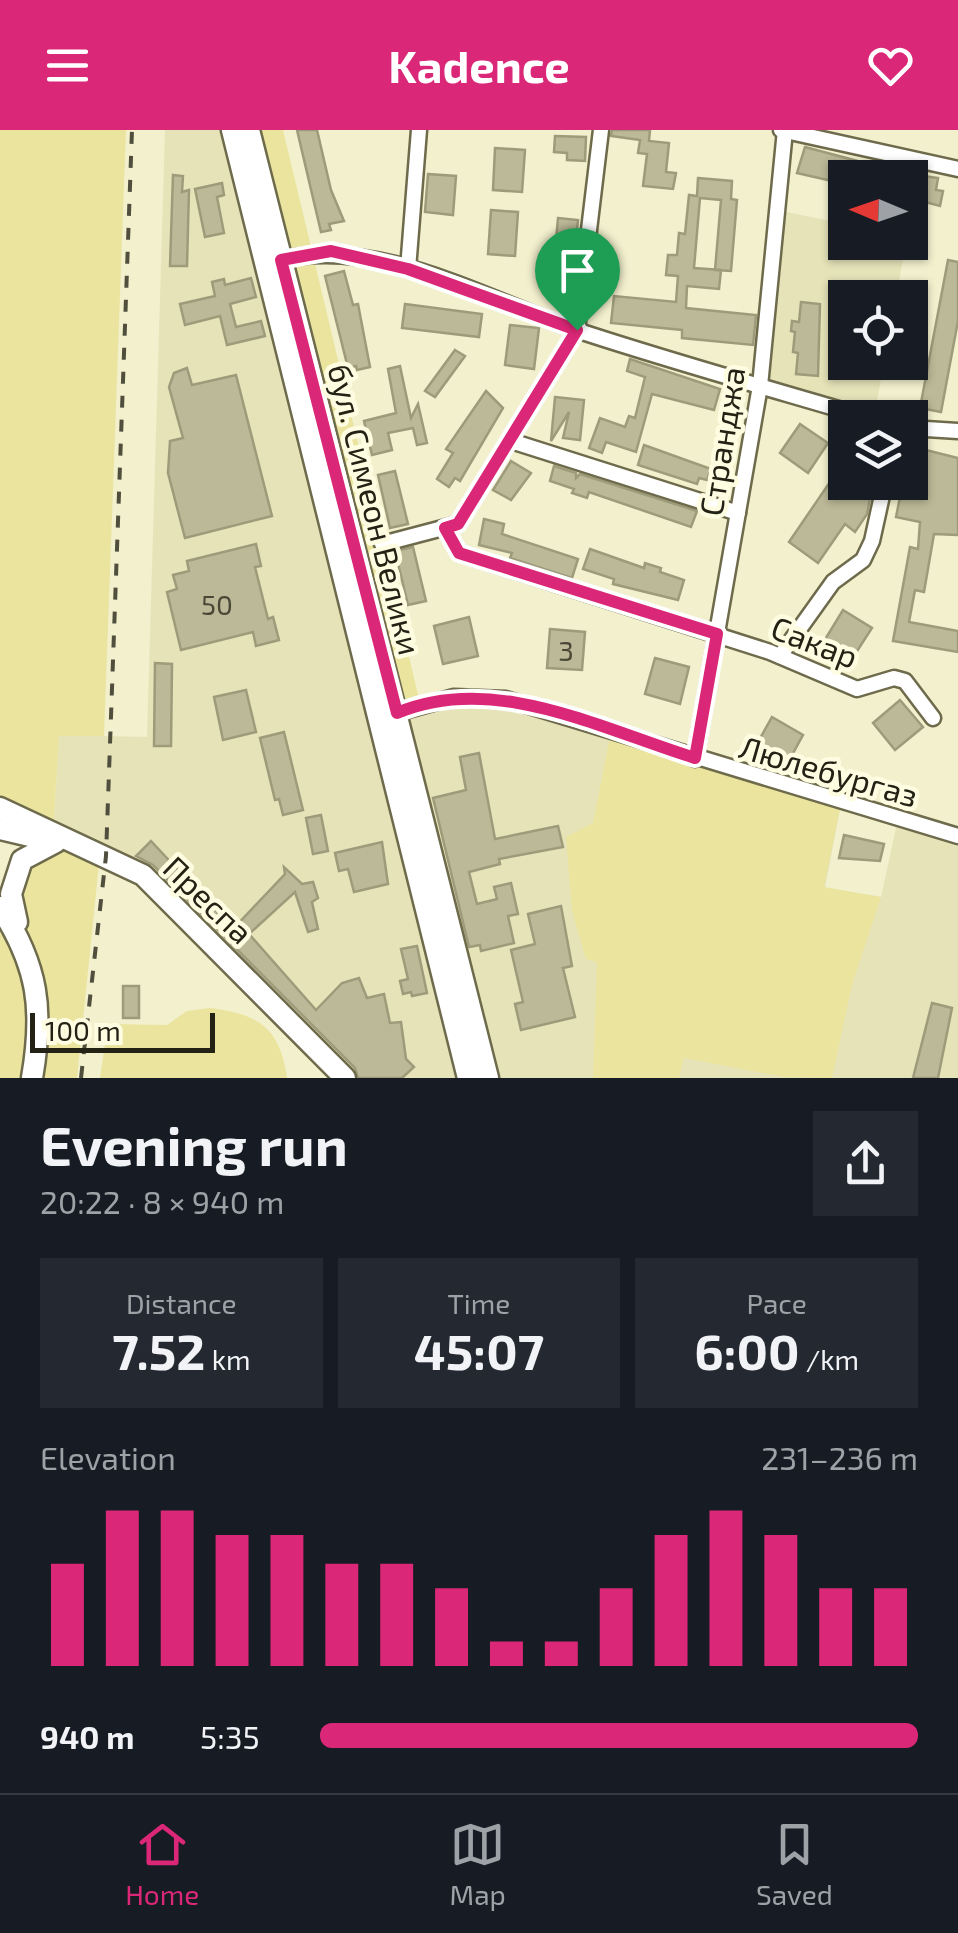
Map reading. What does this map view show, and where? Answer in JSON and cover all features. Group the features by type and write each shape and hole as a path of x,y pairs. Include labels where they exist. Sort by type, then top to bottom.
{"main road":[{"name":"бул. Симеон Велики","path":"232,130 273,262 397,713 488,1078"},
{"name":"бул. Симеон Велики","path":"249,130 273,262 468,1078"},
{"name":"Преспа","path":"7,813 54,838 143,875 345,1078"},
{"path":"0,828 54,838"},
{"path":"32,1078 38,1002 11,894 22,860 54,838"},
{"path":"0,907 23,943"}],"street":[{"path":"408,269 419,130"},
{"path":"382,544 458,524 577,330 601,130"},
{"path":"784,130 958,168"},
{"name":"Странджа","path":"695,758 760,386 784,130"},
{"path":"273,262 331,251 408,269 577,330 828,406"},
{"path":"928,430 958,432"},
{"path":"511,441 738,513"},
{"path":"780,656 833,582 863,560 872,542 881,500"},
{"name":"Сакар","path":"445,528 459,553 717,634 857,689 894,678 905,680 932,718"},
{"name":"Люлебургаз","path":"397,713 454,697 506,699 958,836"}],"shaded area":[{"path":"0,130 126,130 104,736 59,736 53,833 100,854 77,1078 0,1078 0,907 13,911 37,849 0,808"},
{"path":"165,130 232,130 397,713 479,696 841,804 825,888 881,897 898,819 958,836 958,1078 345,1078 143,875 53,833 59,735 147,737"},
{"path":"249,130 283,130 420,703 397,713"},
{"path":"777,210 828,220 828,260 903,260 899,280 828,280 828,380 881,380 877,400 828,400 828,404 760,386"},
{"path":"611,732 841,804 824,887 881,897 852,985 832,1078 784,1077 684,1058 679,1078 593,1078 597,962 586,959 572,911 566,837 593,823"},
{"path":"210,1008 242,1014 264,1026 279,1047 287,1078 100,1078 108,1024 167,1025 187,1011"}],"building":[{"path":"297,130 317,130 331,190 344,221 329,224 331,230 321,232"},
{"path":"612,130 650,130 649,141 669,143 666,172 676,173 673,189 643,186 647,154 638,153 640,140 611,136"},
{"path":"555,136 586,137 585,161 567,160 567,153 554,152"},
{"path":"805,147 854,160 828,160 828,180 797,173"},
{"path":"495,148 525,150 522,192 493,190"},
{"path":"428,174 456,176 453,215 425,212"},
{"path":"173,175 183,176 182,192 189,190 187,266 170,266"},
{"path":"928,177 938,178 936,190 943,191 940,206 928,203"},
{"path":"698,178 732,181 731,199 737,200 731,271 721,270 719,289 687,286 686,308 756,315 753,345 682,338 682,330 611,323 614,296 676,302 678,276 666,275 668,255 677,255 679,233 685,234 689,195 697,196","holes":["700,198 721,200 715,270 694,268"]},
{"path":"222,183 224,195 217,197 224,233 205,237 195,189"},
{"path":"491,210 518,212 515,256 488,254"},
{"path":"558,218 578,220 570,298 551,296"},
{"path":"948,260 958,262 958,321 941,412 928,410 928,400 922,400"},
{"path":"344,271 353,305 358,304 370,367 357,370 356,366 348,368 325,276"},
{"path":"251,278 256,297 230,304 236,327 261,321 265,336 227,345 220,316 185,325 180,304 215,296 212,282 224,279 225,285"},
{"path":"801,302 820,304 818,376 796,374 798,353 793,352 795,332 791,331 792,321 799,322"},
{"path":"405,304 482,314 479,337 402,328"},
{"path":"510,325 539,328 534,369 505,365"},
{"path":"455,350 465,356 435,397 425,391"},
{"path":"630,359 720,389 714,410 652,394 636,452 606,442 602,453 589,448 600,418 625,427 629,416 635,418 645,377 627,371"},
{"path":"400,366 411,418 418,404 427,443 417,445 413,428 388,433 392,450 372,455 364,421 396,413 388,369"},
{"path":"187,368 192,385 236,375 272,516 185,538 168,473 170,441 183,438 169,387 174,373"},
{"path":"486,391 503,408 460,481 455,478 449,487 437,479 453,453 446,449"},
{"path":"555,397 584,400 580,440 563,438 569,412 551,441"},
{"path":"800,424 828,443 808,473 780,453"},
{"path":"644,445 711,469 707,480 699,478 697,484 638,465"},
{"path":"928,450 958,458 958,535 934,534 924,592 915,590 909,622 958,631 958,652 893,641 910,547 918,549 920,522 896,517 899,500 928,500"},
{"path":"511,461 531,473 511,500 493,490"},
{"path":"554,466 576,473 576,478 580,474 697,511 691,527 589,492 587,498 572,493 574,489 550,481"},
{"path":"395,471 408,524 390,528 378,475"},
{"path":"828,485 828,500 870,500 867,514 855,532 845,524 818,563 789,542"},
{"path":"484,519 504,524 502,534 578,559 572,578 510,558 512,553 479,545"},
{"path":"256,544 261,566 255,567 268,619 273,617 279,640 256,646 253,632 181,650 167,592 177,589 173,575 189,571 187,561"},
{"path":"413,547 426,601 408,605 395,551"},
{"path":"590,549 644,568 645,563 661,568 660,572 684,580 678,600 613,584 614,579 583,569"},
{"path":"843,610 872,628 852,659 824,641"},
{"path":"469,617 478,656 443,664 434,626"},
{"path":"550,629 585,632 582,670 547,668"},
{"path":"655,658 689,667 680,704 645,694"},
{"path":"155,663 172,664 171,746 154,746"},
{"path":"246,690 256,732 223,740 214,697"},
{"path":"900,700 923,727 895,750 873,723"},
{"path":"772,717 803,735 786,766 754,749"},
{"path":"284,732 303,810 283,815 279,799 275,800 260,738"},
{"path":"479,753 495,839 558,826 563,847 499,859 500,864 469,872 477,904 497,899 494,887 511,883 518,914 508,916 514,943 481,951 480,945 469,947 433,798 466,790 460,757"},
{"path":"321,815 328,851 313,854 306,818"},
{"path":"844,835 884,844 880,861 839,858"},
{"path":"151,841 233,929 285,874 284,867 302,884 313,882 318,898 312,902 318,929 308,932 295,892 249,934 316,1010 342,983 359,978 367,998 384,994 390,1023 401,1022 406,1059 414,1067 402,1078 358,1078 355,1068 153,865 136,856"},
{"path":"382,842 388,884 354,892 348,869 339,871 335,853"},
{"path":"561,906 572,966 563,968 575,1017 521,1030 515,1004 523,1002 511,950 535,944 528,914"},
{"path":"417,946 427,993 412,996 411,992 403,994 400,981 408,979 401,949"},
{"path":"123,986 139,986 139,1018 123,1018"},
{"path":"932,1003 952,1008 938,1078 913,1078"}],"railway":[{"path":"81,1078 106,856 132,130"}],"route":[{"path":"331,251 408,269 577,330 458,524 445,528 459,553 717,634 695,758 506,699 454,697 420,703 397,713 281,260 331,251"}]}
